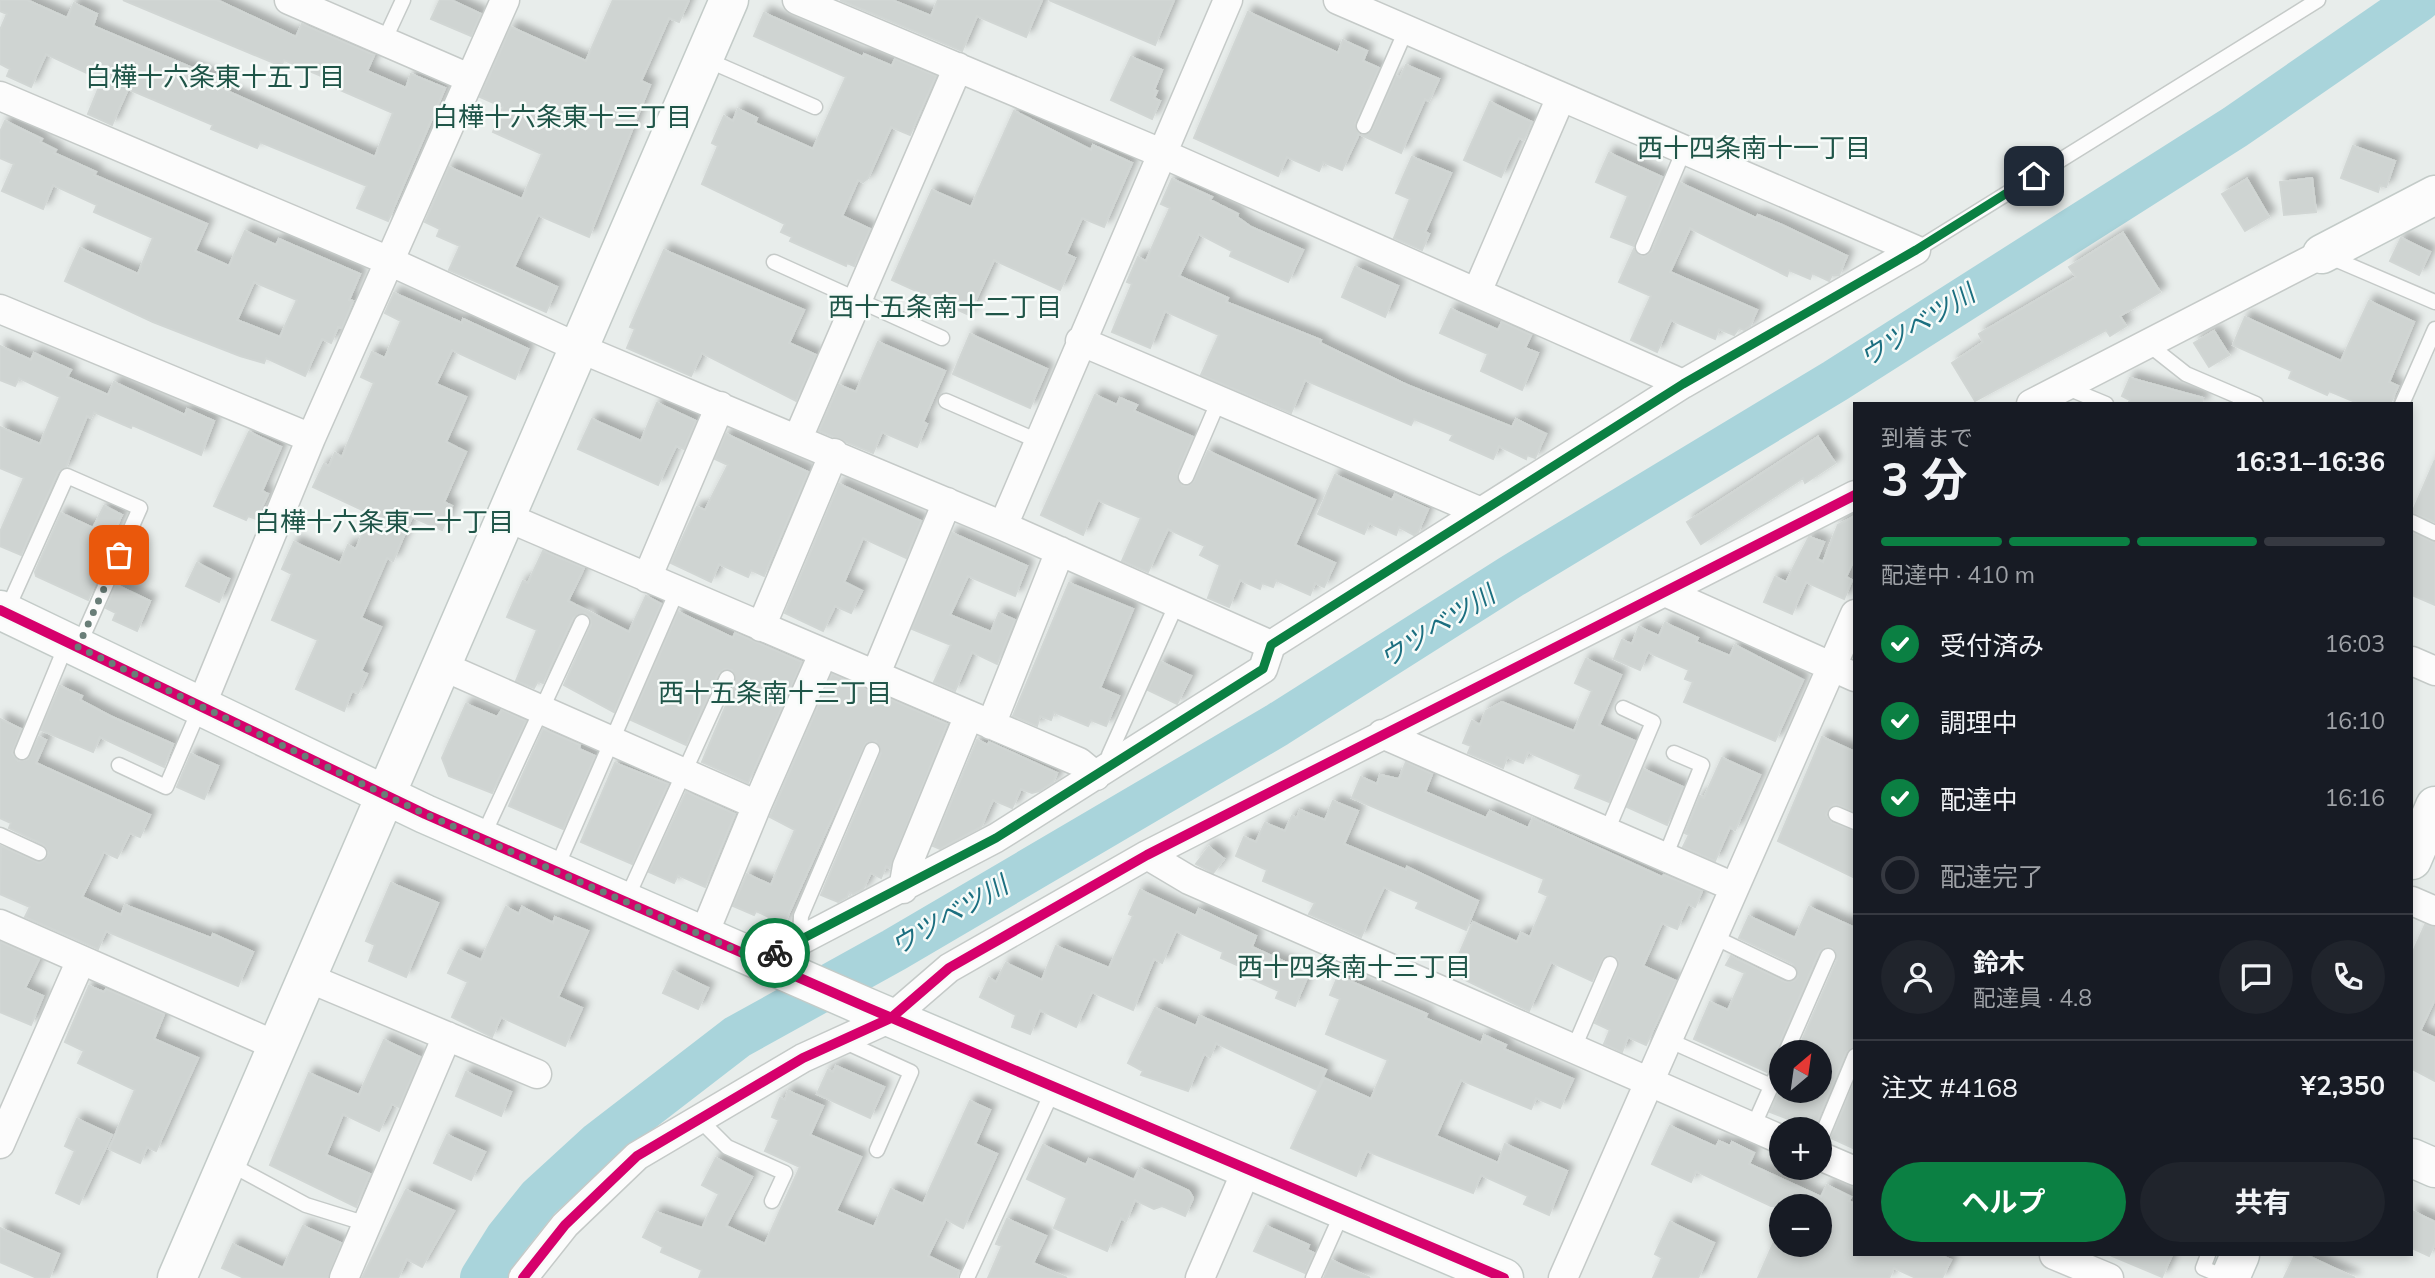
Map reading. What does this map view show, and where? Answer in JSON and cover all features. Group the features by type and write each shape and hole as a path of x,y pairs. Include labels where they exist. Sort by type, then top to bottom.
{"street":[{"path":"289,0 469,78"},
{"path":"201,706 311,438 505,0"},
{"path":"186,1275 227,1162 383,794 729,0"},
{"path":"797,0 1161,153 1683,384"},
{"path":"1003,526 1228,0"},
{"path":"1338,0 1916,250"},
{"path":"798,438 958,67"},
{"path":"0,96 389,261 579,348 834,453 1271,645"},
{"path":"1477,292 1561,96"},
{"path":"2035,402 2435,195"},
{"path":"781,957 996,838 1102,772 1263,669 1271,645 1683,384 1916,250"},
{"path":"0,309 311,438"},
{"path":"1080,341 1481,512"},
{"path":"647,578 720,406"},
{"path":"761,627 834,453"},
{"path":"523,1278 565,1225 636,1156 803,1058 842,1040 878,1013 948,968 1147,855 1853,496"},
{"path":"875,676 947,502"},
{"path":"504,516 1102,772"},
{"path":"903,889 907,866 1060,551"},
{"path":"1665,592 1844,673"},
{"path":"3,612 383,794 482,838 704,934 781,957 878,1013 1343,1210 1466,1271 1504,1278"},
{"path":"1563,1278 1734,887 1844,673 1853,625"},
{"path":"704,934 823,654"},
{"path":"2413,661 2435,671"},
{"path":"440,665 757,805"},
{"path":"1382,734 1734,887"},
{"path":"2413,858 2435,806"},
{"path":"1147,855 1189,880 1769,1135"},
{"path":"2413,901 2435,911"},
{"path":"0,924 277,1046"},
{"path":"0,1144 81,960"},
{"path":"306,977 537,1074"},
{"path":"344,1278 447,1036"},
{"path":"2413,1158 2435,1168"},
{"path":"1832,1161 1853,1170"},
{"path":"1200,1278 1247,1169"},
{"path":"2056,1256 2109,1278"},
{"path":"2228,1278 2239,1256"}],"lane":[{"path":"384,41 403,0"},
{"path":"1916,250 2318,0"},
{"path":"1364,126 1406,30"},
{"path":"704,58 815,107"},
{"path":"1643,247 1684,150"},
{"path":"2322,254 2435,302"},
{"path":"774,262 942,338"},
{"path":"2403,402 2435,328"},
{"path":"2148,344 2186,374 2251,402"},
{"path":"2065,386 2101,402"},
{"path":"1186,477 1219,400"},
{"path":"946,401 1038,441"},
{"path":"3,612 67,476 140,508 22,752"},
{"path":"2413,523 2435,533"},
{"path":"555,870 677,591"},
{"path":"1102,772 1177,603"},
{"path":"482,838 582,622"},
{"path":"626,901 682,771 727,678"},
{"path":"118,765 166,787 201,706"},
{"path":"1607,831 1653,722 1623,708"},
{"path":"781,957 872,750"},
{"path":"1665,857 1702,765 1674,754"},
{"path":"1836,814 1853,821"},
{"path":"0,835 39,853"},
{"path":"1712,936 1789,973"},
{"path":"1791,1040 1828,956"},
{"path":"1573,1050 1610,964"},
{"path":"1666,1039 1769,1085"},
{"path":"842,1040 911,1072 877,1150"},
{"path":"1830,1117 1853,1061"},
{"path":"967,1278 1054,1088"},
{"path":"1753,1128 1769,1091"},
{"path":"698,1118 727,1147 785,1173 772,1201"},
{"path":"227,1162 306,1205 367,1224"},
{"path":"1313,1278 1343,1210"},
{"path":"2208,1256 2203,1268 2228,1278"}],"building":[{"path":"0,0 27,0 67,18 74,3 97,14 93,26 221,80 218,87 375,157 393,113 324,83 326,78 284,60 281,66 123,0 217,0 296,37 302,24 374,55 367,71 406,88 411,74 445,88 388,221 357,208 367,186 260,142 257,148 211,129 213,125 128,89 112,125 88,114 102,80 46,54 31,87 7,76 10,69 0,64 0,30 7,14 0,11"},
{"path":"440,0 451,0 481,14 471,36 431,19"},
{"path":"613,0 689,0 679,22 669,18 641,81 650,85 589,237 538,215 514,267 557,287 546,312 449,270 460,246 437,236 440,229 425,222 449,167 522,199 542,154 493,132 503,107 480,97 511,27 586,61"},
{"path":"840,0 892,0 931,16 938,0 1042,0 1026,37 977,16 962,51"},
{"path":"1049,0 1174,0 1155,45"},
{"path":"1248,12 1338,53 1343,40 1367,51 1363,61 1379,68 1355,123 1359,134 1342,170 1323,162 1319,171 1287,157 1278,176 1194,138"},
{"path":"764,13 863,57 864,54 892,66 895,59 936,76 910,135 891,127 868,178 863,182 858,180 842,216 870,229 854,266 847,263 846,266 790,241 792,237 781,232 785,224 702,184 718,146 712,143 724,116 733,121 738,109 757,118 755,123 813,149 846,77 754,36"},
{"path":"1131,57 1162,70 1154,90 1157,91 1154,98 1160,101 1152,119 1111,100"},
{"path":"1406,65 1439,79 1429,101 1425,99 1401,153 1361,135 1372,130 1396,76 1400,78"},
{"path":"1490,102 1532,122 1524,140 1519,138 1501,177 1464,160"},
{"path":"1014,111 1091,150 1093,145 1132,163 1104,227 1082,218 1066,254 1075,258 1060,290 994,260 969,315 892,280 932,190 971,207"},
{"path":"5,121 42,139 40,142 56,150 54,153 96,172 94,175 207,224 195,251 229,266 245,231 276,245 279,239 360,274 349,300 353,301 342,328 338,327 331,343 322,339 305,376 266,358 264,363 240,356 153,322 65,281 80,248 138,274 153,238 94,212 97,205 53,185 43,209 2,191 14,164 0,158 0,132","holes":["254,282 297,300 280,337 237,320"]},
{"path":"2353,146 2395,161 2386,187 2380,185 2378,192 2341,178"},
{"path":"1609,153 1662,177 1634,246 1611,237 1628,196 1596,182"},
{"path":"1412,157 1451,173 1425,232 1429,234 1422,250 1394,238 1410,199 1396,193"},
{"path":"2312,178 2316,212 2284,215 2280,182"},
{"path":"1172,179 1212,197 1210,200 1238,214 1237,217 1251,227 1303,250 1288,282 1230,256 1232,251 1199,234 1179,276 1228,298 1226,302 1321,340 1320,343 1407,385 1512,427 1516,419 1546,434 1535,458 1527,455 1526,459 1499,446 1493,459 1450,440 1453,435 1414,419 1411,425 1305,380 1291,413 1201,375 1219,335 1165,311 1150,348 1112,332 1132,284 1127,282 1138,257 1146,261 1170,208 1161,204"},
{"path":"2247,179 2269,217 2245,231 2222,194"},
{"path":"1680,183 1756,218 1758,215 1782,225 1847,256 1839,275 1832,275 1829,281 1812,273 1810,279 1789,270 1787,276 1690,228 1670,272 1757,310 1750,326 1744,330 1739,328 1734,335 1719,329 1715,339 1671,320 1657,352 1631,340 1651,296 1619,282 1634,249 1643,257 1652,251"},
{"path":"2123,233 2160,292 2120,316 2126,326 2110,336 2106,330 1975,401 1952,363 1983,342 1979,334 2076,277 2069,267"},
{"path":"2401,238 2430,252 2419,275 2390,261"},
{"path":"664,250 804,310 789,343 816,355 796,401 702,353 691,376 627,348 635,329 630,327"},
{"path":"1355,267 1398,286 1385,317 1342,297"},
{"path":"394,293 462,323 463,319 528,349 515,379 452,350 436,384 466,397 446,442 466,452 444,502 452,506 442,530 412,517 393,561 387,558 361,618 381,627 361,671 367,674 358,693 352,691 344,711 296,689 318,640 272,620 292,574 282,569 294,542 340,563 348,545 356,549 371,514 313,487 324,464 329,466 335,453 342,457 374,383 361,377 372,352 385,358 401,321 385,313"},
{"path":"2369,301 2414,322 2389,382 2398,386 2391,402 2355,402 2329,391 2327,395 2289,378 2292,371 2233,345 2245,317 2341,361"},
{"path":"1451,309 1498,330 1502,322 1531,335 1525,348 1538,353 1522,390 1481,371 1488,354 1440,333"},
{"path":"2214,331 2229,355 2209,367 2194,343"},
{"path":"970,334 1047,369 1030,408 953,374"},
{"path":"878,342 945,371 923,422 927,424 917,447 882,432 873,453 819,431 839,385 856,392"},
{"path":"0,346 31,360 34,353 71,370 67,377 108,395 114,382 185,415 187,409 214,421 201,455 132,425 131,428 94,412 91,418 87,416 66,467 58,472 21,555 0,546 0,532 24,478 0,468 0,427 40,444 60,397 19,378 15,386 0,380"},
{"path":"2130,378 2203,398 2202,402 2129,402 2130,400 2122,396"},
{"path":"1095,395 1117,405 1120,398 1137,405 1134,411 1193,437 1177,474 1182,486 1188,486 1194,481 1208,451 1315,500 1295,545 1335,563 1324,587 1315,583 1310,595 1276,580 1273,587 1262,583 1260,589 1240,580 1229,607 1208,598 1220,565 1200,555 1205,546 1168,529 1148,572 1122,561 1141,518 1098,500 1083,535 1041,515"},
{"path":"657,403 696,421 684,449 676,446 658,485 578,449 592,419 641,441"},
{"path":"249,432 281,447 262,491 268,494 256,519 248,516 246,520 214,506"},
{"path":"726,434 808,472 764,576 751,570 748,577 719,564 711,582 671,563 697,507 705,510 728,465 715,459"},
{"path":"1818,437 1835,463 1805,483 1803,478 1701,544 1687,522"},
{"path":"2435,460 2435,522 2413,513"},
{"path":"1335,475 1392,500 1395,494 1428,509 1418,532 1414,535 1399,527 1396,535 1369,523 1364,534 1318,514"},
{"path":"839,484 921,521 906,558 863,538 844,582 862,591 851,613 835,606 823,631 785,613"},
{"path":"104,506 122,515 111,538 115,540 88,600 36,576 35,572 61,513 93,528"},
{"path":"1853,517 1853,561 1846,577 1852,580 1844,599 1806,582 1792,614 1764,602 1775,577 1786,582 1809,537 1824,542 1817,559 1823,562 1838,525"},
{"path":"2413,532 2435,543 2435,605 2413,595"},
{"path":"952,533 1027,566 1015,596 968,576 950,615 991,632 999,613 1015,620 997,664 972,652 955,691 934,682 951,645 912,629"},
{"path":"543,551 584,568 568,601 629,632 646,596 661,604 614,712 564,685 591,625 590,617 585,613 573,618 543,683 538,681 534,688 516,681 537,630 507,617 523,581 528,583"},
{"path":"197,563 229,579 219,602 186,586"},
{"path":"1069,583 1133,609 1100,688 1119,696 1106,726 1091,720 1088,726 1054,712 1051,720 1040,716 1037,726 1013,716"},
{"path":"116,585 150,601 137,631 113,620 116,613 106,608"},
{"path":"678,612 733,638 735,633 802,662 748,783 702,762 736,682 732,670 725,669 718,674 686,745 631,720"},
{"path":"1665,623 1698,638 1696,642 1730,656 1735,645 1803,680 1775,741 1684,702 1693,682 1685,679 1689,670 1648,652 1640,670 1614,659 1622,640 1632,644 1639,627 1659,636"},
{"path":"1586,659 1621,675 1599,725 1635,741 1609,802 1575,788 1581,775 1528,752 1523,763 1507,757 1503,768 1468,753 1471,746 1463,743 1472,721 1480,725 1486,711 1502,702 1574,731 1592,691 1575,683"},
{"path":"1161,662 1191,676 1177,704 1148,690"},
{"path":"832,674 947,724 890,868 886,866 881,878 871,873 863,889 853,894 849,892 847,897 838,902 821,895 881,753 876,741 866,743 784,924 756,911 754,915 733,906 747,874 771,885 795,830 770,817"},
{"path":"60,686 82,696 80,700 110,716 173,744 164,767 100,737 93,752 41,730"},
{"path":"466,704 497,717 502,710 526,721 492,793 449,776 442,758"},
{"path":"0,719 21,729 12,753 18,761 28,759 39,737 46,740 36,763 150,815 140,837 130,833 117,858 104,852 82,897 121,915 125,905 211,938 213,934 253,952 238,986 106,931 98,949 25,917 30,907 0,894 1,846 39,863 45,860 49,853 44,845 9,828 11,823 0,818"},
{"path":"543,729 580,745 579,749 595,756 563,829 509,806"},
{"path":"1822,737 1853,751 1853,811 1835,804 1826,815 1832,823 1853,830 1853,877 1778,841"},
{"path":"977,740 988,745 989,742 1057,773 1053,782 1039,791 1032,793 1021,789 1012,808 993,800 981,827 940,849 933,846"},
{"path":"191,754 218,766 204,799 177,787"},
{"path":"1722,758 1760,775 1735,830 1730,827 1715,861 1683,847 1689,835 1685,833 1700,796 1704,798"},
{"path":"1406,762 1432,774 1425,792 1486,818 1490,811 1528,828 1533,818 1662,877 1664,875 1702,891 1695,907 1688,904 1677,929 1662,923 1643,966 1676,981 1646,1045 1628,1037 1622,1052 1604,1044 1610,1030 1595,1023 1619,967 1618,959 1613,955 1604,957 1592,981 1551,962 1529,1011 1451,973 1473,922 1517,942 1521,933 1530,937 1548,896 1539,892 1544,879 1352,798 1361,777 1377,784 1380,775 1399,779"},
{"path":"615,763 668,784 632,864 581,842"},
{"path":"1643,769 1683,787 1667,825 1627,807"},
{"path":"686,792 735,814 705,887 678,875 674,883 649,872"},
{"path":"1333,801 1358,811 1344,844 1406,870 1407,867 1478,901 1466,930 1416,908 1419,902 1384,887 1361,937 1309,914 1315,903 1263,881 1267,870 1236,856 1244,837 1256,842 1265,823 1285,831 1292,816 1297,818 1300,810 1325,820"},
{"path":"1209,847 1224,859 1213,873 1196,864"},
{"path":"391,883 438,903 406,977 369,961 375,945 366,941"},
{"path":"1140,890 1196,916 1199,909 1256,936 1252,947 1309,973 1295,1006 1276,998 1279,991 1250,978 1253,972 1221,958 1223,952 1176,931 1162,963 1154,959 1133,1010 1092,992 1076,1027 1040,1010 1030,1034 1012,1027 1016,1015 980,997 989,978 996,982 1006,963 1042,980 1056,946 1109,968 1133,916 1129,914"},
{"path":"506,907 519,914 522,907 553,923 555,917 588,931 558,997 582,1008 565,1046 501,1017 492,1037 452,1017 468,982 448,973 459,950 481,960"},
{"path":"1809,907 1853,927 1853,1048 1846,1052 1832,1086 1832,1040 1802,1040 1837,960 1832,948 1826,947 1819,952 1781,1040 1769,1040 1767,1072 1694,1039 1710,1002 1728,1010 1745,973 1726,965 1731,956 1785,982 1794,981 1798,977 1793,964 1739,938 1749,916 1795,938"},
{"path":"2425,925 2435,927 2435,999 2420,1031 2435,1038 2435,1081 2413,1070 2413,952"},
{"path":"0,942 39,959 25,988 43,996 31,1025 0,1012"},
{"path":"673,971 708,988 698,1009 663,993"},
{"path":"1338,976 1427,1014 1425,1018 1481,1043 1484,1035 1506,1045 1504,1049 1573,1079 1560,1108 1536,1098 1531,1109 1461,1080 1436,1136 1498,1163 1505,1144 1567,1171 1549,1215 1524,1204 1528,1196 1481,1175 1473,1193 1367,1151 1356,1176 1291,1148 1324,1078 1371,1099 1388,1060 1326,1034 1340,999 1330,995"},
{"path":"89,986 104,992 106,989 164,1014 154,1039 198,1058 156,1151 147,1147 140,1163 109,1149 135,1090 78,1063 84,1051 65,1042"},
{"path":"1155,1008 1196,1026 1200,1016 1326,1070 1317,1090 1216,1043 1210,1057 1204,1054 1188,1091 1141,1075 1143,1071 1128,1063"},
{"path":"384,1040 420,1057 399,1107 392,1104 379,1131 343,1114 326,1155 370,1174 356,1207 270,1165 309,1073 359,1095"},
{"path":"836,1066 884,1087 870,1118 817,1094 828,1070 833,1072"},
{"path":"466,1072 511,1092 501,1116 456,1096"},
{"path":"1853,1086 1853,1148 1832,1138 1832,1136"},
{"path":"788,1091 823,1106 810,1135 861,1157 836,1211 874,1227 891,1189 923,1204 970,1101 990,1110 975,1144 997,1154 963,1228 946,1219 928,1256 959,1271 957,1278 699,1278 702,1270 661,1252 663,1247 643,1237 656,1212 702,1228 719,1194 702,1185 716,1158 752,1177 726,1226 765,1244 800,1167 765,1151 779,1120 772,1117 780,1098 785,1100"},
{"path":"1774,1103 1825,1103 1819,1117 1783,1117 1770,1112"},
{"path":"77,1119 112,1135 79,1204 56,1193 75,1151 65,1146"},
{"path":"1670,1126 1716,1147 1719,1141 1730,1146 1732,1142 1754,1153 1749,1164 1769,1173 1769,1180 1784,1180 1814,1194 1769,1194 1769,1205 1696,1171 1691,1182 1652,1164"},
{"path":"447,1135 485,1152 471,1180 434,1163"},
{"path":"1043,1145 1086,1165 1089,1159 1134,1180 1140,1168 1189,1191 1193,1198 1185,1216 1162,1206 1154,1209 1135,1200 1126,1221 1121,1218 1107,1251 1054,1228 1067,1198 1027,1179"},
{"path":"1827,1185 1851,1197 1849,1201 1853,1203 1853,1256 1942,1256 1951,1260 1942,1278 1916,1278 1894,1268 1889,1278 1758,1278 1769,1253 1769,1257 1832,1257 1832,1194 1822,1194"},
{"path":"406,1190 454,1211 422,1267 407,1259 398,1278 362,1278"},
{"path":"2413,1211 2435,1222 2435,1243 2429,1256 2413,1248"},
{"path":"1007,1219 1046,1236 1033,1263 1067,1278 988,1278 1002,1246 996,1244"},
{"path":"1670,1222 1714,1243 1698,1278 1653,1278 1662,1258 1655,1254"},
{"path":"303,1226 341,1243 328,1278 244,1278 222,1268 233,1244 283,1268"},
{"path":"1266,1226 1309,1245 1307,1250 1314,1253 1305,1273 1254,1251"},
{"path":"0,1228 59,1254 49,1278 37,1278 0,1262"},
{"path":"2112,1256 2172,1256 2162,1277"},
{"path":"2295,1256 2308,1256 2355,1278 2284,1278"},
{"path":"1331,1260 1370,1278 1324,1278"}],"waterway":[{"name":"ウツベツ川","path":"482,1278 507,1238 539,1198 598,1144 737,1037 894,950 1277,725 1512,576 1835,381 2235,127 2419,0"}],"cycle path":[{"path":"523,1278 565,1225 637,1156 803,1058 891,1018 949,968 1147,855 1853,496"},
{"path":"0,610 425,814 866,1007 1504,1278"}],"way so far":[{"path":"119,555 78,647 425,814 761,961 775,953"}],"district":[{"name":"白樺十六条東十五丁目","path":"215,76"},
{"name":"白樺十六条東十三丁目","path":"562,116"},
{"name":"西十四条南十一丁目","path":"1754,147"},
{"name":"西十五条南十二丁目","path":"945,306"},
{"name":"白樺十六条東二十丁目","path":"384,521"},
{"name":"西十五条南十三丁目","path":"775,692"},
{"name":"西十四条南十三丁目","path":"1354,966"}],"route":[{"path":"775,953 800,938 903,889 996,838 1263,669 1271,645 1683,384 1916,250 2034,176"}]}
